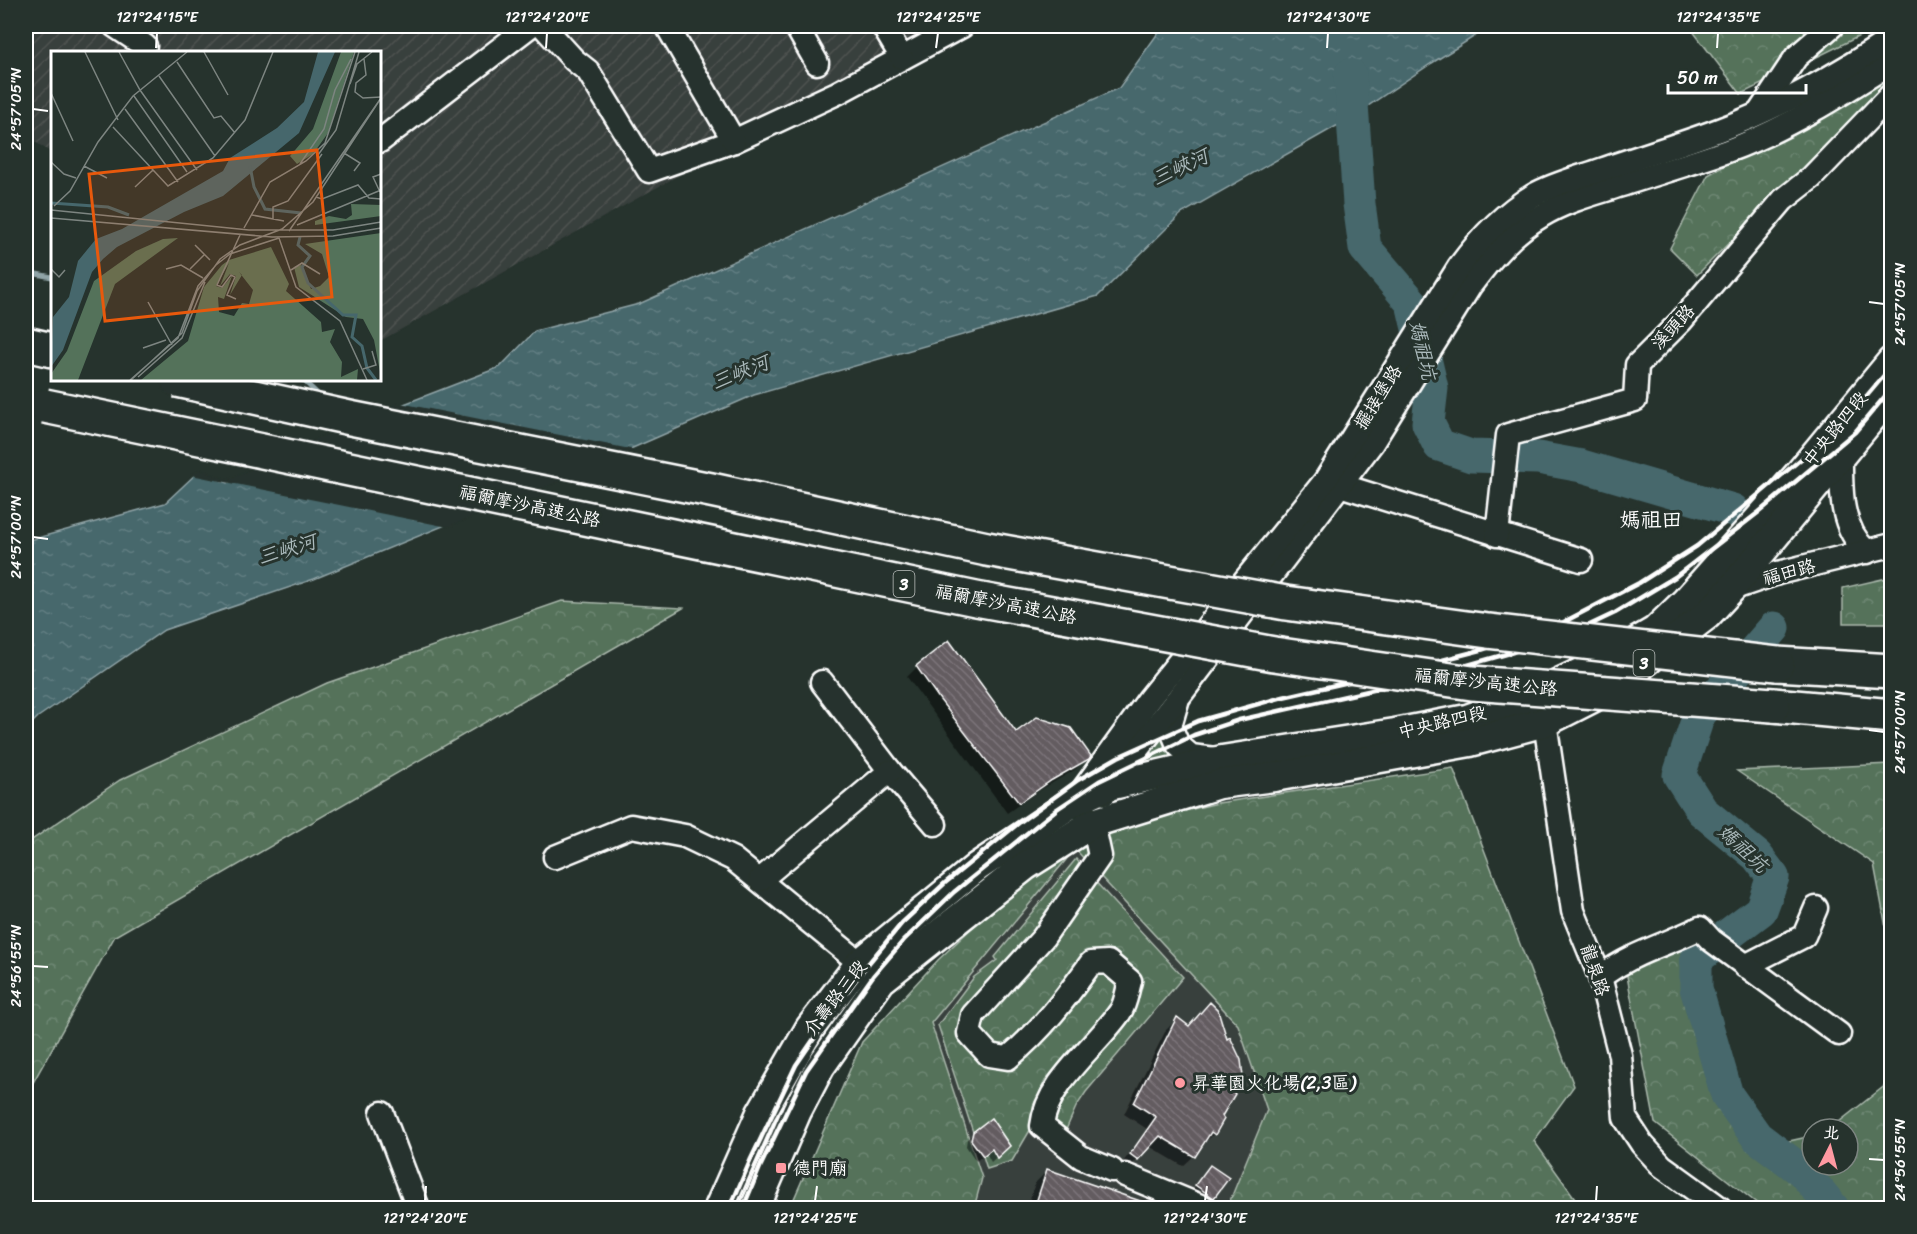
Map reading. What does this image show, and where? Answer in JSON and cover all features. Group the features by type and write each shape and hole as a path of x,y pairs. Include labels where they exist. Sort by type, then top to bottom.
{"highway":[{"path":"26,344 51,350"},
{"name":"3","path":"182,381 350,418 711,490 987,549 1286,603 1488,631 1777,664 1892,671"},
{"name":"福爾摩沙高速公路","path":"35,404 976,599 1274,654 1472,683 1892,716"}],"main road":[{"name":"中央路四段","path":"1783,500 1841,453 1886,392 1892,361"},
{"name":"中央路四段","path":"1094,823 1219,784 1274,777 1470,742 1545,722 1610,689 1707,615 1719,583 1783,500 1798,475 1886,392"},
{"name":"中央路四段","path":"1075,801 1108,786 1222,760 1395,733 1467,719 1527,698 1595,666 1655,631 1686,601 1719,583"},
{"name":"介壽路三段","path":"719,1209 761,1113 810,1028 860,963 976,867 1075,801"},
{"name":"介壽路三段","path":"755,1209 797,1111 820,1068 882,980 1025,866 1094,823"}],"street":[{"path":"115,26 145,46"},
{"path":"381,140 530,26"},
{"path":"543,26 574,60 588,71 649,171 734,141 837,93 962,26"},
{"path":"667,26 734,141"},
{"path":"796,26 817,63"},
{"path":"883,26 902,58"},
{"path":"1759,112 1796,57 1832,26"},
{"name":"擺接堡路","path":"1094,823 1108,786 1178,698 1363,440 1465,276 1474,246 1501,219 1535,194 1720,130 1759,112 1820,82 1868,55 1892,38"},
{"name":"擺接堡路","path":"1465,276 1487,263 1513,236 1541,216 1574,200 1729,150 1837,96 1892,62"},
{"name":"溪頭路","path":"1497,532 1508,435 1635,400 1637,365 1681,321 1778,206 1811,178 1892,94"},
{"path":"1841,453 1844,512 1854,540 1867,552"},
{"path":"1333,483 1497,532 1581,560"},
{"name":"擺接堡路","path":"1075,801 1149,699 1333,483"},
{"path":"1721,541 1783,500"},
{"name":"福田路","path":"1719,583 1778,573 1892,546"},
{"path":"822,682 890,771 935,824"},
{"path":"1178,698 1170,726 1178,745 1191,756 1222,760"},
{"name":"龍泉路","path":"1527,698 1545,722 1573,911 1600,977 1620,1055 1625,1118 1642,1144 1662,1166 1720,1209"},
{"path":"760,880 890,771"},
{"path":"1075,801 1094,823 1100,855 1043,938 973,1015 969,1033 989,1055 1008,1058 1033,1037 1091,963 1108,962 1130,981 1122,1010 1058,1086 1044,1110 1042,1126 1081,1157 1205,1208"},
{"path":"555,857 631,826 685,836 733,859 860,963"},
{"path":"1737,959 1804,936 1816,908"},
{"path":"1600,977 1620,962 1700,928 1711,940 1839,1034"},
{"path":"382,1113 418,1209"}],"shaded area":[{"path":"26,26 948,26 381,340 381,51 51,51 51,152 26,136"},
{"path":"1075,849 1238,1025 1267,1110 1227,1208 974,1208 982,1178 931,1023"}],"green space":[{"path":"1689,26 1880,26 1741,94"},
{"path":"1891,73 1891,80 1697,275 1670,248 1708,175"},
{"path":"1891,577 1891,623 1843,623 1843,588"},
{"path":"562,601 683,608 115,936 26,1095 26,844 120,780 327,683"},
{"path":"1163,735 1179,756 1134,766"},
{"path":"1892,764 1891,954 1874,864 1737,771"},
{"path":"1453,768 1574,1086 1534,1141 1582,1208 1227,1208 1267,1110 1238,1025 1075,849 931,1023 982,1178 974,1208 790,1208 862,1042 938,960 1028,875 1091,833 1218,803"},
{"path":"1076,859 1083,867 962,1038 1011,1068 1044,1041 1093,974 1106,971 1118,982 1112,1004 1046,1079 1033,1106 1032,1127 1012,1161 987,1169 983,1156 992,1149 997,1158 1010,1146 991,1118 973,1132 938,1025 974,977 997,960 995,957"},
{"path":"1092,878 1183,977 1086,1092 1076,1107 1065,1132 1054,1123 1054,1112 1065,1090 1129,1013 1113,954 1056,996 1009,1044 996,1045 982,1031 983,1018"},
{"path":"1684,945 1700,1046 1748,1150 1800,1139 1800,1177 1860,1177 1860,1117 1845,1117 1891,1081 1891,1208 1763,1208 1655,1123 1623,955"}],"water":[{"name":"三峽河","path":"1163,26 1491,26 1347,120 1181,214 1098,296 754,395 628,450 314,579 164,630 38,717 26,729 26,541 165,503 198,472 228,483 360,421 500,367 535,331 639,304 1119,88"}],"pier":[{"path":"400,403 635,450 448,527 191,475 199,469 228,480 359,419"}],"building":[{"path":"949,640 1016,732 1037,717 1071,728 1091,756 1089,759 1052,780 1019,803 916,666"},
{"name":"昇華園火化場(2,3區)","path":"1210,1002 1218,1010 1227,1039 1230,1037 1241,1060 1243,1077 1214,1082 1235,1094 1222,1116 1224,1119 1215,1135 1211,1132 1195,1157 1160,1136 1138,1160 1130,1154 1156,1117 1134,1103 1177,1017 1189,1026"},
{"path":"991,1118 1010,1146 997,1158 992,1149 983,1156 971,1140 973,1132"},
{"path":"1210,1165 1229,1178 1214,1198 1195,1185"},
{"path":"1047,1169 1155,1206 1154,1209 1034,1209"}],"waterway":[{"name":"媽祖坑","path":"1350,75 1359,204 1365,248 1412,303 1432,388 1428,423 1439,445 1471,456 1538,458 1582,466 1733,510"},
{"path":"26,272 51,277"},
{"path":"304,381 321,397"},
{"name":"媽祖坑","path":"1774,628 1699,715 1679,775 1702,811 1757,856 1773,877 1761,910 1696,959 1696,988 1727,1095 1757,1137 1802,1171 1833,1208"}],"railway":[{"path":"730,1208 796,1065 863,970 902,923 945,883 1020,822 1078,780 1118,757 1198,721 1283,697 1481,650 1556,626 1639,583 1697,546 1843,424 1892,366"},
{"path":"743,1208 806,1071 873,976 904,940 954,892 1057,809 1099,781 1194,735 1239,720 1408,682 1510,653 1577,631 1615,613 1675,577 1759,512 1855,432 1892,388"}],"place":[{"name":"昇華園火化場(2,3區)","path":"1180,1083"},
{"name":"德門廟","path":"781,1168"}],"district":[{"name":"媽祖田","path":"1651,520"}]}
